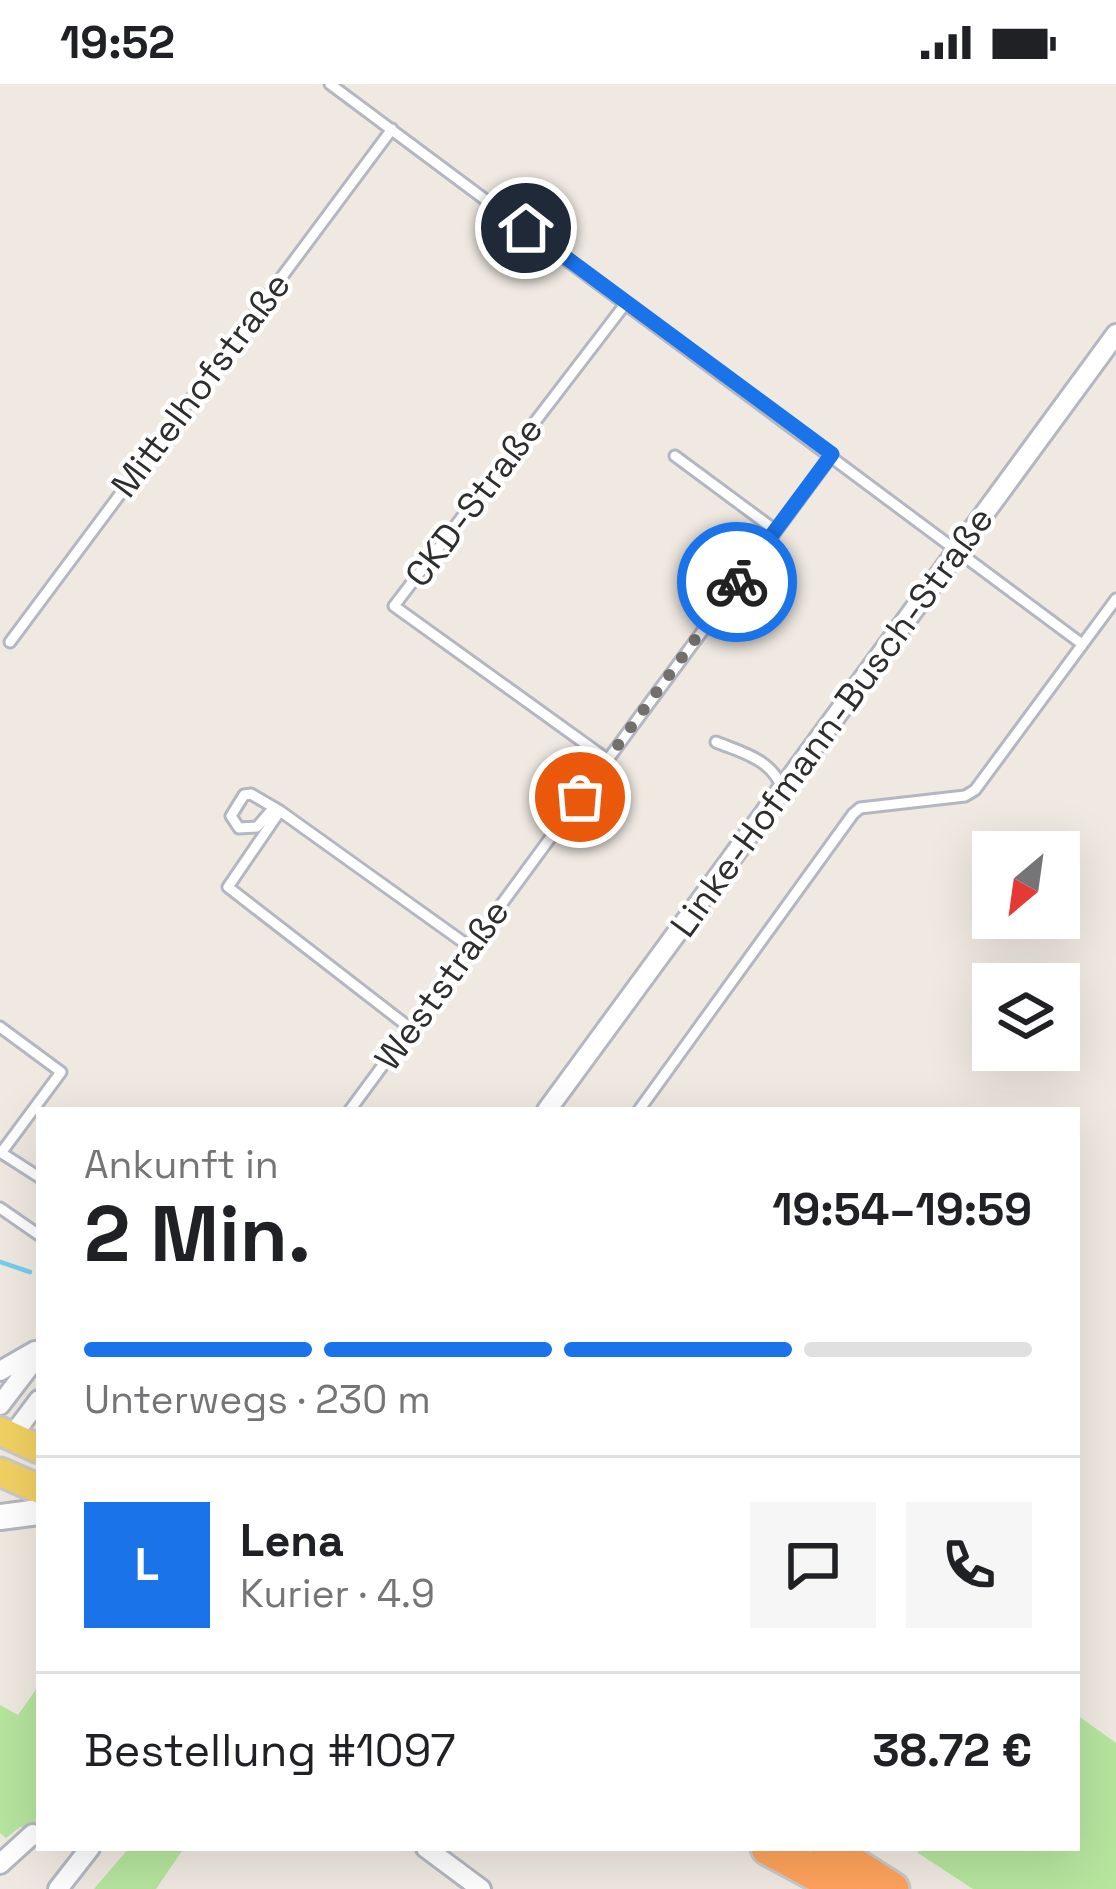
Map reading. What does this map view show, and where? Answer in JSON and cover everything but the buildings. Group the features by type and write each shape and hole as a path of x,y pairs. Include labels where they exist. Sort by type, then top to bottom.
{"highway":[{"path":"773,1851 844,1889"},
{"path":"832,1851 892,1889"}],"main road":[{"path":"4,1439 36,1448"},
{"path":"0,1472 36,1488"}],"street":[{"name":"Linke-Hofmann-Busch-Straße","path":"549,1107 1116,334"},
{"path":"0,1371 36,1353"},
{"path":"0,1405 36,1355"},
{"path":"4,1439 36,1403"},
{"path":"0,1517 36,1512"},
{"path":"0,1864 36,1835"},
{"path":"58,1889 88,1851"},
{"path":"430,1851 482,1889"}],"lane":[{"path":"330,84 1082,644"},
{"name":"Mittelhofstraße","path":"10,642 392,129"},
{"name":"CKD-Straße","path":"608,760 394,606 626,303"},
{"name":"Weststraße","path":"352,1107 832,454"},
{"path":"675,456 775,530"},
{"path":"641,1107 853,814 860,808 965,796 975,790 1116,598"},
{"path":"716,742 759,759 777,773 783,790"},
{"path":"280,811 270,812 250,829 239,827 231,815 244,795 251,794 280,811 470,947"},
{"path":"280,811 228,886 410,1028"},
{"path":"0,1027 61,1072 1,1153 36,1175"},
{"path":"0,1208 36,1233"}],"green space":[{"path":"36,1689 36,1829 20,1827 6,1838 0,1833 0,1705 18,1715"},
{"path":"1080,1717 1116,1743 1116,1889 973,1889 918,1853 1080,1851"},
{"path":"126,1851 182,1851 156,1889 94,1889"}],"waterway":[{"path":"0,1262 30,1272"}],"way so far":[{"path":"580,797 737,582"}],"route":[{"path":"526,228 832,454 737,582"}]}
